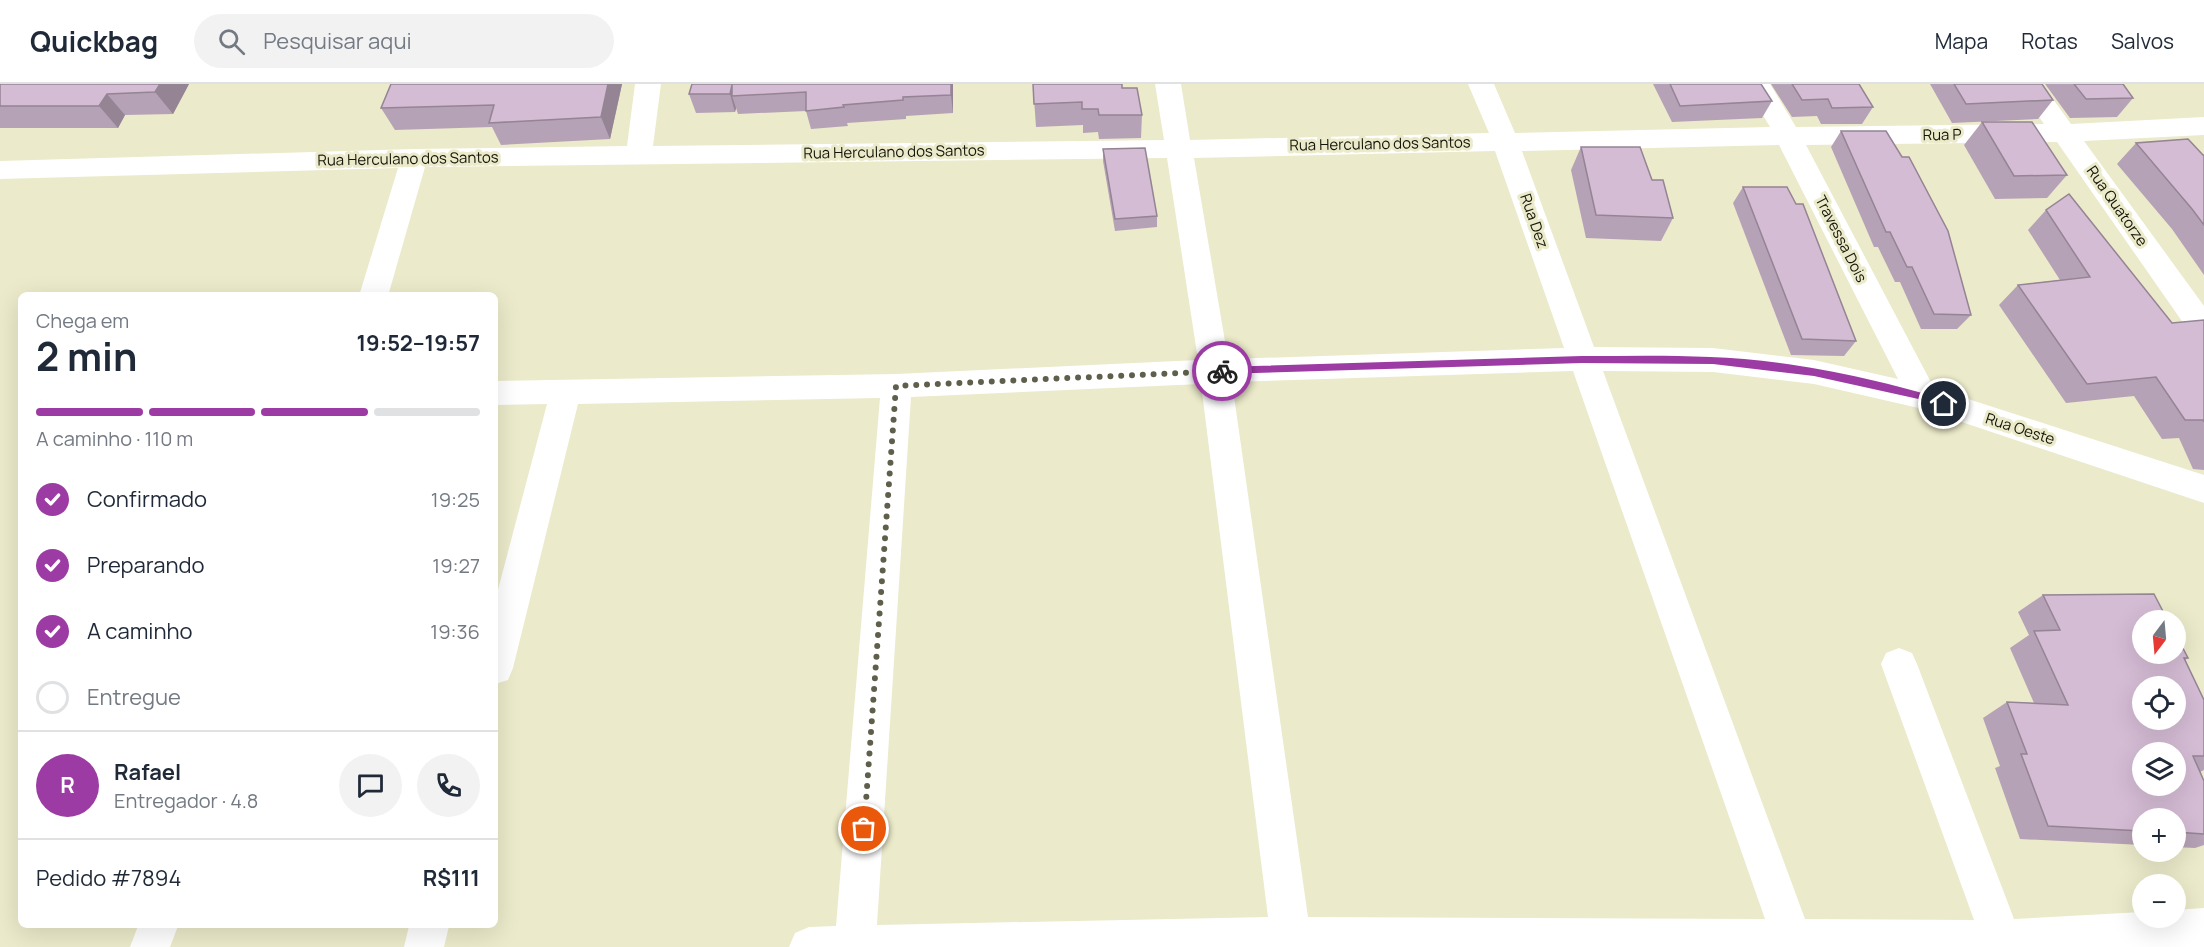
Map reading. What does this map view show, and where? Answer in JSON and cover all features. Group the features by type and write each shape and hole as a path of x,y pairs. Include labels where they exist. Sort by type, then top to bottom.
{"street":[{"path":"639,155 648,84"},
{"path":"1168,84 1215,371 1291,937"},
{"name":"Rua Dez","path":"1481,84 1505,141 1794,944"},
{"name":"Travessa Dois","path":"1757,84 1788,136 1923,397"},
{"name":"Rua Quatorze","path":"2029,84 2204,329"},
{"name":"Rua P","path":"1788,136 2066,134 2204,126"},
{"name":"Rua Herculano dos Santos","path":"0,170 414,158 1179,149 1788,136"},
{"path":"374,292 414,158"},
{"name":"Rua Oeste","path":"498,393 896,386 1215,371 1582,359 1713,360 1814,372 1923,397 2204,489"},
{"path":"855,946 896,386"},
{"path":"498,656 566,390"},
{"path":"1899,664 2002,944"},
{"path":"150,947 157,928"},
{"path":"424,947 429,928"},
{"path":"809,947 1187,943 1291,937 1794,944 2002,944 2204,928"}],"building":[{"path":"0,84 160,84 155,92 107,94 99,106 0,106"},
{"path":"391,84 608,84 601,117 489,123 494,105 381,108"},
{"path":"692,84 951,84 951,95 903,97 903,100 806,111 806,92 732,96 732,85 730,94 689,94"},
{"path":"1033,84 1122,84 1122,88 1137,88 1142,115 1099,115 1098,109 1082,109 1082,102 1034,104"},
{"path":"1670,84 1761,84 1772,101 1680,106"},
{"path":"1792,84 1859,84 1873,107 1832,108 1828,99 1802,100"},
{"path":"1954,84 2042,84 2053,100 1966,104"},
{"path":"2074,84 2123,84 2133,98 2086,99"},
{"path":"1982,122 2032,122 2067,175 2014,176"},
{"path":"1841,131 1886,131 1902,157 1909,157 1948,231 1971,315 1934,314 1912,267 1907,267 1890,232 1886,232"},
{"path":"2188,139 2204,155 2204,225 2136,143"},
{"path":"1581,147 1640,147 1652,180 1663,180 1673,218 1596,215"},
{"path":"1145,148 1157,216 1115,219 1103,149"},
{"path":"1743,187 1787,187 1796,204 1803,204 1856,341 1802,339"},
{"path":"2069,194 2172,323 2204,320 2204,422 2203,420 2185,420 2156,377 2087,384 2018,285 2090,277 2046,210"},
{"path":"2154,594 2162,610 2132,610 2132,664 2186,662 2204,700 2204,756 2193,756 2204,781 2204,834 2186,833 2186,808 2132,808 2132,830 2048,826 2021,754 2027,754 2007,702 2068,705 2034,631 2060,630 2043,595"}],"way so far":[{"path":"864,829 896,386 1222,371"}],"route":[{"path":"1222,371 1582,359 1713,360 1814,372 1944,404"}]}
